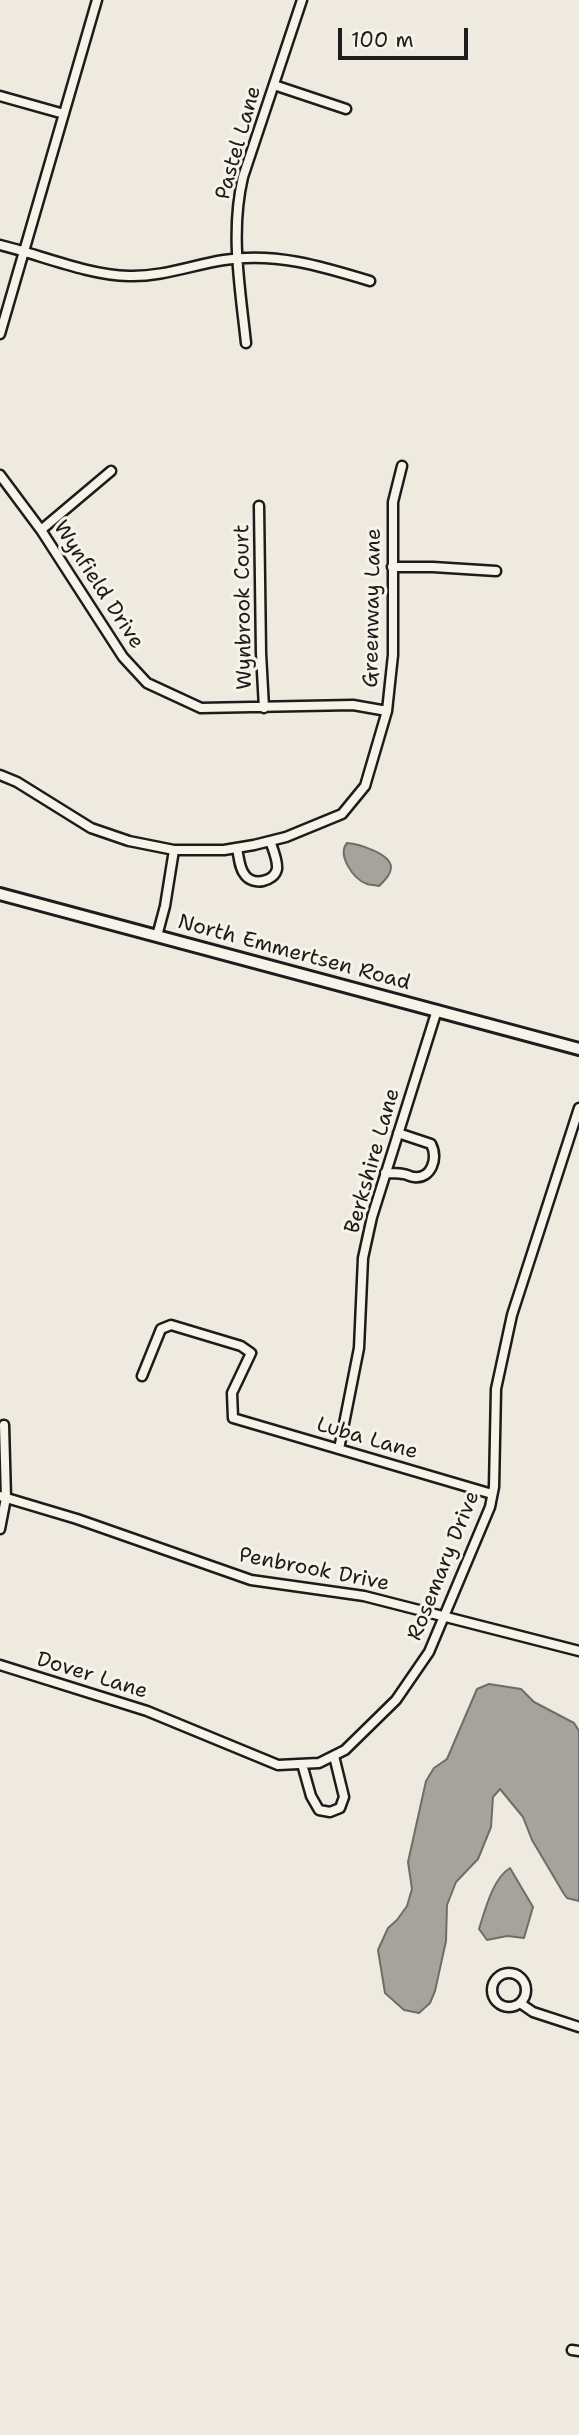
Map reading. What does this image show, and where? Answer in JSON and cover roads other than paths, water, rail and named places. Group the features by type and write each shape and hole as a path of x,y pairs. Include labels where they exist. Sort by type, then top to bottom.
{"street":[{"path":"0,334 97,0"},
{"name":"Pastel Lane","path":"246,342 237,258 238,199 302,0"},
{"path":"274,85 346,109"},
{"path":"0,96 64,114"},
{"path":"0,244 100,273 128,276 156,275 237,258 296,260 370,281"},
{"name":"Greenway Lane","path":"271,841 342,814 362,790 387,711 393,655 393,502 402,466"},
{"path":"41,530 111,471"},
{"name":"Wynfield Drive","path":"0,475 41,530 122,657 147,683 201,708 353,705 387,711"},
{"name":"Wynbrook Court","path":"259,506 264,708"},
{"path":"392,567 496,572"},
{"path":"0,775 17,782 91,828 129,841 174,850 237,848 271,841 277,868 273,876 256,882 248,879 243,873 237,848"},
{"path":"157,936 174,850"},
{"name":"North Emmertsen Road","path":"0,894 579,1049"},
{"name":"Berkshire Lane","path":"339,1449 359,1348 363,1258 372,1217 437,1010"},
{"name":"Rosemary Drive","path":"173,1722 278,1765 320,1763 345,1750 396,1700 429,1652 490,1507 496,1388 512,1315 579,1108"},
{"path":"386,1173 401,1173 415,1178 426,1174 434,1165 435,1152 431,1144 398,1133"},
{"name":"Luba Lane","path":"142,1376 160,1329 171,1325 241,1346 251,1353 232,1393 233,1418 492,1494"},
{"path":"0,1529 4,1424"},
{"name":"Penbrook Drive","path":"3,1497 77,1519 251,1580 365,1596 579,1651"},
{"name":"Dover Lane","path":"0,1665 147,1711 173,1722"},
{"path":"302,1764 319,1810 330,1812 340,1808 344,1797 334,1756"},
{"path":"509,1973 520,1977 526,1987 524,1999 520,2003 505,2007 496,2001 492,1986 498,1976 509,1973"},
{"path":"520,2003 533,2012 579,2026"}]}
